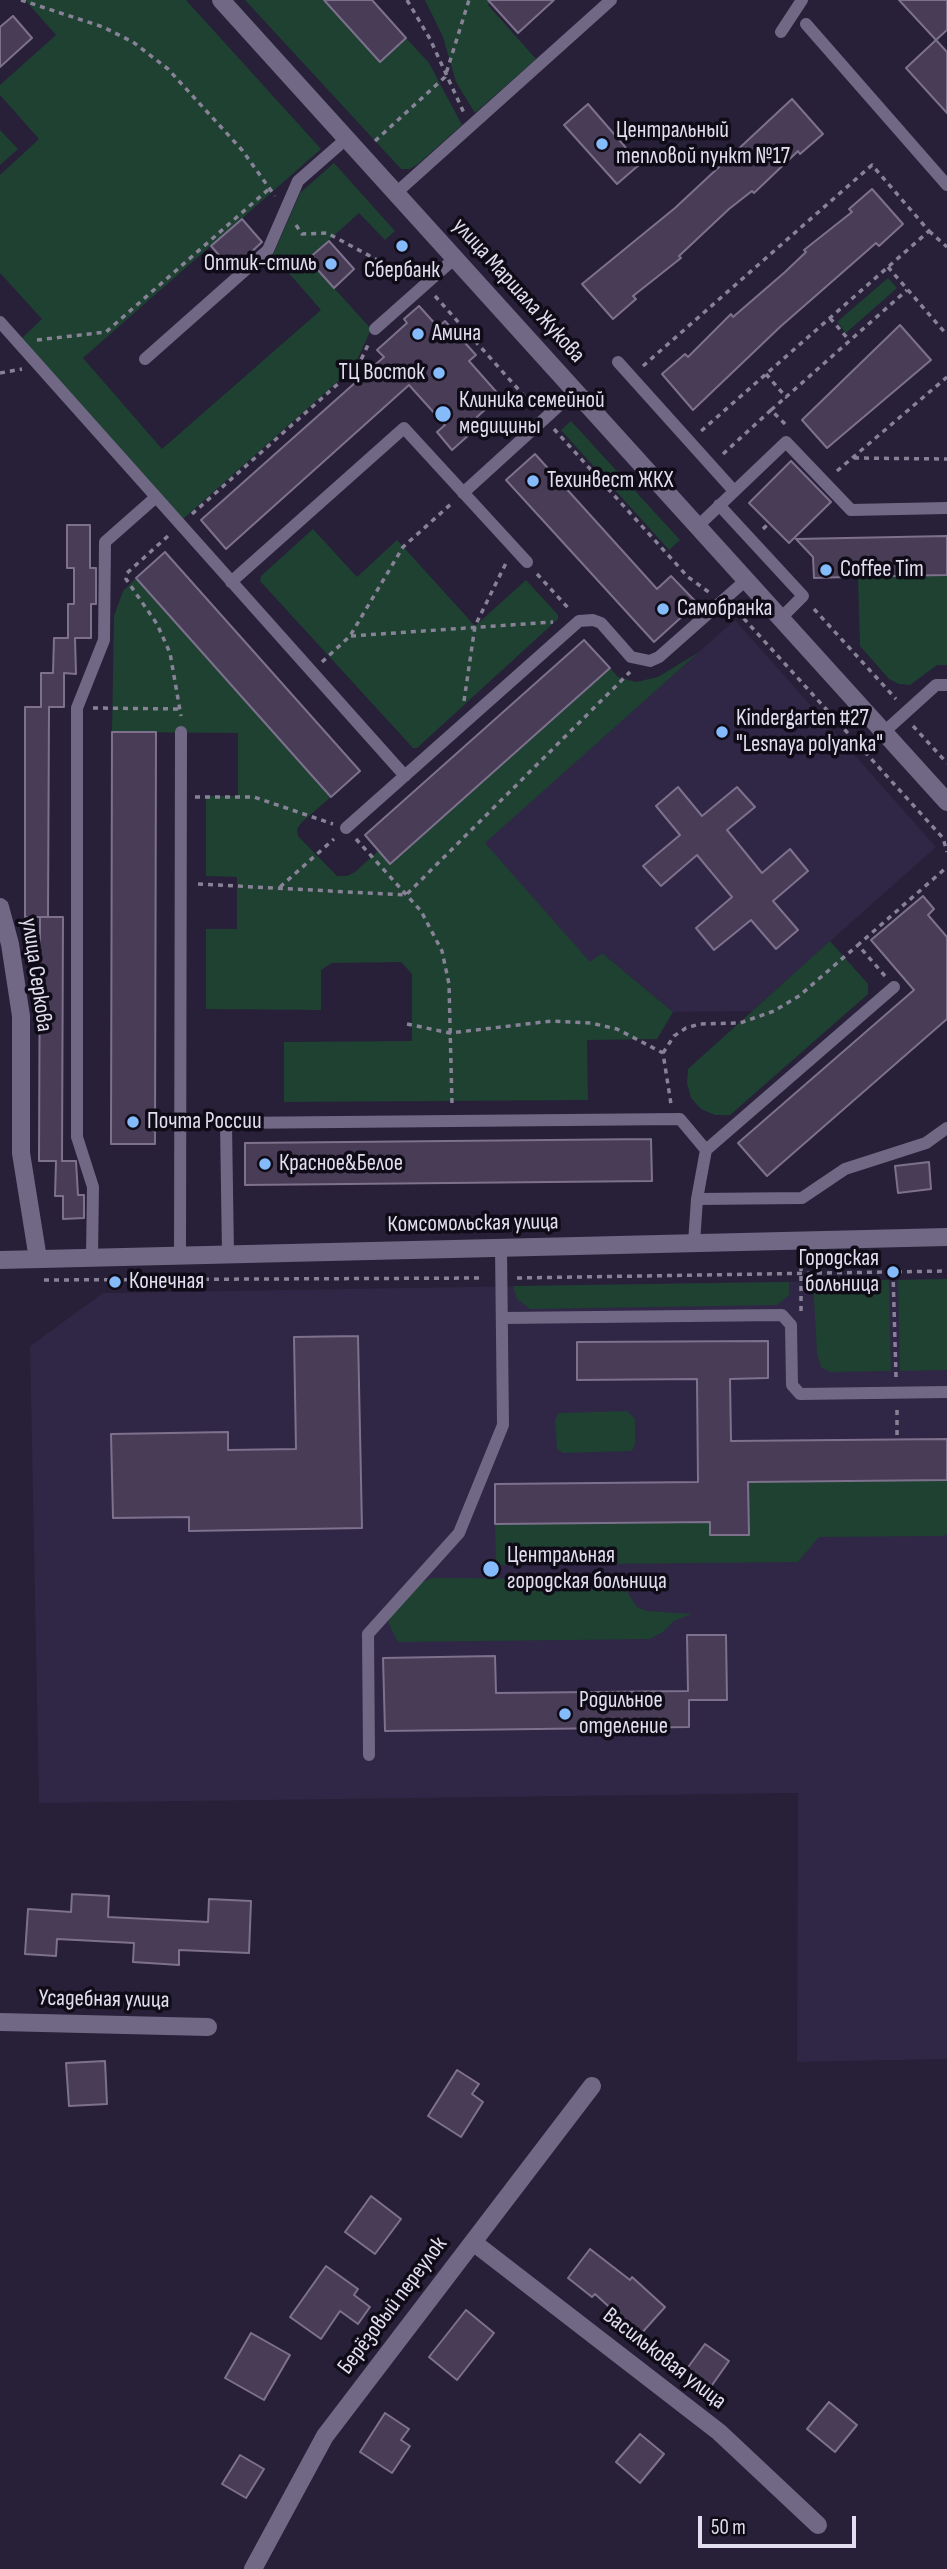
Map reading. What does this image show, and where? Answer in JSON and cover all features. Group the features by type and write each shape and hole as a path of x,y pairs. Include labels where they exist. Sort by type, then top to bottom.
{"street":[{"name":"улица Маршала Жукова","path":"221,0 947,802"},
{"name":"улица Серкова","path":"0,907 10,944 21,1016 21,1153 38,1259"},
{"name":"Комсомольская улица","path":"0,1260 947,1237"},
{"name":"Усадебная улица","path":"0,2022 208,2027"},
{"name":"Берёзовый переулок","path":"253,2569 325,2436 592,2086"},
{"name":"Васильковая улица","path":"473,2242 719,2432 818,2525"}],"lane":[{"path":"396,193 611,0"},
{"path":"781,32 802,0"},
{"path":"806,24 947,185"},
{"path":"145,359 268,250 298,181 346,139"},
{"path":"375,329 455,258"},
{"path":"0,322 405,776"},
{"path":"618,362 734,491"},
{"path":"463,493 575,391"},
{"path":"231,582 404,428 527,562"},
{"path":"698,526 786,442 851,509 947,508"},
{"path":"92,1258 93,1186 78,1137 77,708 104,640 105,542 156,497"},
{"path":"719,505 803,596 781,618"},
{"path":"346,828 579,621 586,619 601,624 632,657 642,661 659,657 746,580"},
{"path":"884,732 936,685 947,685"},
{"path":"180,1255 181,732"},
{"path":"694,1243 697,1199 706,1150 894,986"},
{"path":"228,1254 226,1123 680,1119 706,1150"},
{"path":"697,1199 802,1198 845,1169 926,1143 947,1128"},
{"path":"369,1755 368,1634 459,1533 503,1425 501,1248"},
{"path":"502,1318 782,1315 791,1325 792,1385 800,1394 947,1392"}],"path":[{"path":"21,0 103,27 133,42 168,69 242,150 302,234 327,233"},
{"path":"407,0 430,39 459,106 473,123"},
{"path":"360,154 445,77 469,0"},
{"path":"631,376 872,165 929,231 947,247"},
{"path":"18,342 106,332 270,188"},
{"path":"689,441 929,231"},
{"path":"888,267 947,335"},
{"path":"771,410 907,290"},
{"path":"830,318 849,341"},
{"path":"181,732 181,709 170,653 157,624 126,579 127,573 358,366 375,329"},
{"path":"766,374 786,397"},
{"path":"852,458 947,459"},
{"path":"312,671 350,636 403,547 463,493"},
{"path":"460,727 475,626 514,548"},
{"path":"527,562 579,621"},
{"path":"803,596 894,694 903,715 947,763"},
{"path":"722,601 740,613 943,838 947,852"},
{"path":"350,636 579,621"},
{"path":"181,883 406,895 642,661"},
{"path":"77,708 181,709"},
{"path":"181,797 254,797 346,828 406,895 431,925 442,951 449,985 452,1121"},
{"path":"279,888 346,828"},
{"path":"680,1119 671,1108 663,1053 674,1036 685,1028 700,1024 740,1023 774,1011 799,996 947,867"},
{"path":"858,945 894,986"},
{"path":"407,1024 450,1033 552,1021 591,1023 617,1029 663,1053"},
{"path":"801,1241 801,1314"},
{"path":"42,1280 501,1278 947,1271"},
{"path":"893,1272 897,1439"},
{"path":"897,1409 909,1409"}],"shaded area":[{"name":"Kindergarten #27 \"Lesnaya polyanka\"","path":"735,620 936,847 752,1011 673,1012 602,953 590,963 484,843"},
{"name":"Центральная городская больница","path":"947,1279 947,2059 797,2062 798,1793 39,1803 30,1346 103,1293"}],"green space":[{"path":"25,0 186,0 321,149 83,358 162,449 321,310 273,255 300,193 334,163 395,231 385,240 359,213 308,259 371,329 354,367 183,519 22,338 42,319 0,273 0,175 39,139 0,95 0,85 56,35"},
{"path":"245,0 324,0 380,62 406,38 429,63 462,125 418,164 410,169 401,169"},
{"path":"425,0 492,0 488,5 536,59 475,113 456,82 443,37"},
{"path":"0,130 18,149 0,165"},
{"path":"888,278 897,288 846,333 837,322"},
{"path":"571,421 680,540 669,550 561,430"},
{"path":"313,529 357,577 397,540 475,626 526,580 558,615 558,619 417,748 413,748 260,581 261,576"},
{"path":"947,576 947,665 937,665 910,685 889,679 860,646 858,577"},
{"path":"136,578 331,797 297,829 298,836 337,876 347,876 355,872 378,851 391,864 610,668 618,677 636,682 658,677 699,652 485,843 590,962 602,953 673,1012 657,1039 587,1040 588,1100 284,1102 284,1042 412,1041 412,974 401,962 332,963 321,970 321,1010 206,1009 206,929 237,929 237,877 206,876 206,796 238,796 238,733 112,732 114,616 123,591"},
{"path":"830,941 868,984 868,994 730,1115 715,1115 701,1109 691,1098 687,1083 688,1069"},
{"path":"947,1279 947,1370 900,1371 898,1280"},
{"path":"889,1280 891,1371 830,1372 821,1367 817,1354 813,1281"},
{"path":"789,1282 789,1295 777,1305 530,1309 517,1299 513,1286"},
{"path":"627,1411 635,1419 635,1444 632,1451 563,1453 557,1449 555,1420 559,1413"},
{"path":"947,1480 947,1534 944,1536 819,1537 798,1562 496,1565 495,1524 710,1522 711,1535 748,1535 748,1496 741,1482"},
{"path":"432,1578 619,1579 637,1607 647,1611 692,1614 674,1621 663,1632 650,1639 398,1642 388,1622 395,1610 420,1583"}],"building":[{"path":"324,0 372,0 406,38 380,62"},
{"path":"488,0 554,0 518,33"},
{"path":"899,0 947,0 947,30 936,40"},
{"path":"13,16 32,38 0,67 0,27"},
{"path":"936,40 947,52 947,113 906,68"},
{"path":"792,99 823,134 800,154 798,151 754,193 752,191 729,209 679,256 681,258 633,296 636,299 613,319 582,284 675,208"},
{"name":"Центральный тепловой пункт №17","path":"588,104 640,164 617,184 564,125"},
{"path":"872,189 903,224 879,246 876,243 780,327 693,410 662,374 685,354 688,357 731,314 733,317 785,272 806,252 804,250 852,212 849,209"},
{"path":"242,219 262,242 232,270 211,246"},
{"path":"329,241 354,269 334,288 308,259"},
{"path":"419,306 438,327 445,321 476,355 469,361 500,396 465,428 470,434 452,450 437,432 445,425 409,385 226,549 201,520 384,357 377,350 407,323 404,319"},
{"path":"900,325 931,360 827,448 802,420"},
{"path":"535,454 657,589 671,576 697,603 654,642 506,480"},
{"path":"791,461 831,502 789,543 749,503"},
{"path":"67,525 90,525 90,568 96,568 96,604 91,604 91,638 75,638 76,674 64,673 64,707 49,707 48,917 25,917 25,707 41,707 41,673 53,673 54,638 68,638 68,604 74,604 74,568 67,568"},
{"path":"947,536 947,575 814,578 813,557 796,539"},
{"path":"165,552 360,771 331,797 136,578"},
{"path":"584,640 610,668 390,864 365,835"},
{"path":"112,732 156,732 155,1144 111,1144"},
{"path":"678,787 702,816 737,787 755,807 727,830 762,873 790,849 808,871 773,901 798,930 776,949 751,920 714,950 696,928 732,897 697,855 661,886 643,866 680,835 656,806"},
{"path":"923,896 934,909 928,915 947,937 947,1019 767,1176 738,1143 914,990 871,940"},
{"path":"40,917 63,917 62,1161 76,1161 78,1195 84,1195 84,1218 63,1219 63,1196 55,1196 56,1161 39,1161"},
{"path":"651,1139 652,1181 245,1185 245,1143"},
{"path":"929,1162 931,1189 898,1193 895,1166"},
{"path":"358,1336 362,1528 189,1531 189,1517 113,1518 111,1434 228,1432 228,1450 296,1449 294,1337"},
{"path":"768,1341 768,1378 730,1379 731,1441 947,1439 947,1480 748,1482 749,1535 710,1535 710,1522 495,1524 495,1484 698,1482 697,1379 577,1380 577,1342"},
{"path":"687,1635 726,1635 727,1700 689,1700 689,1727 385,1731 383,1658 495,1656 496,1693 688,1691"},
{"path":"72,1894 109,1896 108,1917 208,1922 209,1899 251,1901 249,1953 179,1950 179,1965 133,1962 134,1943 57,1939 56,1956 25,1954 28,1909 71,1912"},
{"path":"105,2061 107,2104 69,2106 66,2063"},
{"path":"457,2070 479,2084 472,2094 483,2102 461,2137 428,2116"},
{"path":"371,2196 401,2219 375,2254 345,2232"},
{"path":"590,2249 630,2280 632,2277 665,2307 640,2335 595,2294 592,2297 568,2278"},
{"path":"326,2266 358,2289 354,2295 370,2307 358,2324 340,2311 321,2339 290,2317"},
{"path":"466,2310 494,2333 457,2380 429,2357"},
{"path":"251,2333 290,2355 264,2400 225,2378"},
{"path":"705,2344 729,2361 710,2388 686,2370"},
{"path":"829,2402 857,2425 835,2452 807,2429"},
{"path":"385,2413 409,2429 401,2440 410,2446 392,2473 360,2452"},
{"path":"640,2434 664,2454 640,2483 616,2462"},
{"path":"240,2455 264,2469 246,2498 222,2484"}],"place":[{"name":"Центральный тепловой пункт №17","path":"602,144"},
{"name":"Сбербанк","path":"402,246"},
{"name":"Оптик-стиль","path":"331,264"},
{"name":"Амина","path":"418,334"},
{"name":"ТЦ Восток","path":"439,373"},
{"name":"Клиника семейной медицины","path":"443,414"},
{"name":"Техинвест ЖКХ","path":"533,481"},
{"name":"Coffee Tim","path":"826,570"},
{"name":"Самобранка","path":"663,609"},
{"name":"Kindergarten #27 \"Lesnaya polyanka\"","path":"722,732"},
{"name":"Почта России","path":"133,1122"},
{"name":"Красное&Белое","path":"265,1164"},
{"name":"Городская больница","path":"893,1272"},
{"name":"Конечная","path":"115,1282"},
{"name":"Центральная городская больница","path":"491,1569"},
{"name":"Родильное отделение","path":"565,1714"}]}
